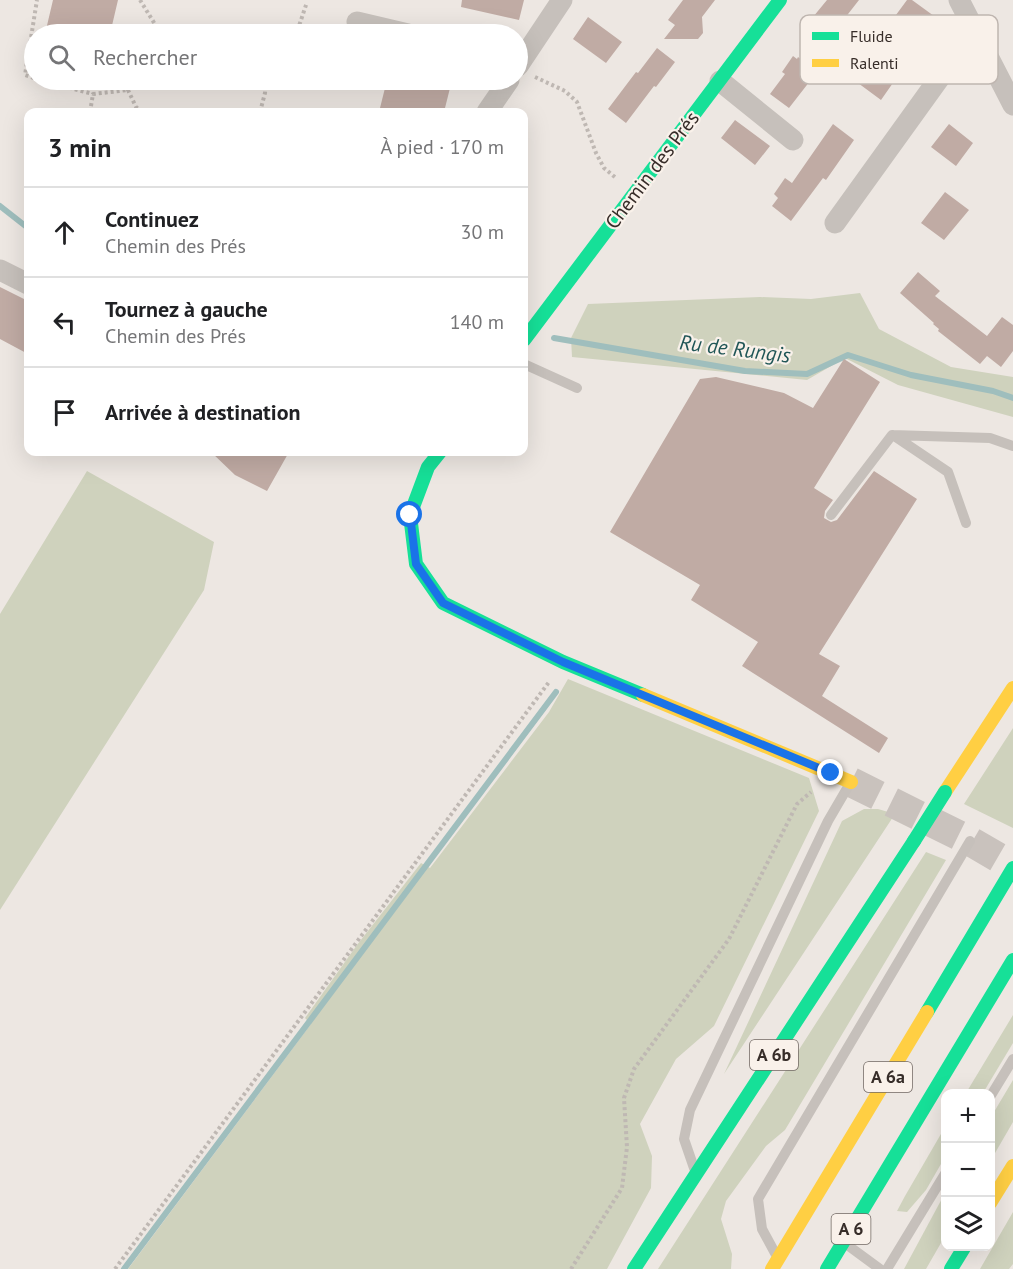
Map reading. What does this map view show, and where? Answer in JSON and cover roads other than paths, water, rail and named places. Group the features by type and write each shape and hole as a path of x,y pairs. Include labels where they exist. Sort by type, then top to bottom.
{"main road":[{"name":"Chemin des Prés","path":"528,335 780,0"},
{"path":"437,456 428,467 410,515 416,564 443,603 563,662 851,782"},
{"name":"A 6b","path":"634,1269 1013,688"},
{"name":"A 6a","path":"775,1264 1013,868"},
{"name":"A 6a","path":"875,1189 1013,960"},
{"path":"994,1197 1013,1166"},
{"name":"A 6","path":"827,1269 875,1189"},
{"path":"951,1269 961,1251"}],"street":[{"path":"528,53 562,0"},
{"path":"959,0 966,15"},
{"path":"357,22 366,24"},
{"path":"998,76 1013,105"},
{"path":"720,81 792,140"},
{"path":"835,223 935,84"},
{"path":"490,108 503,90"},
{"path":"0,270 24,282"}],"lane":[{"path":"528,366 577,388"},
{"path":"892,435 990,438 1013,446"},
{"path":"831,515 892,435"},
{"path":"892,435 948,472 966,523"},
{"path":"696,1174 684,1139 690,1110 828,821 851,782"},
{"path":"775,1264 762,1229 758,1199 969,841"},
{"path":"995,1089 1013,1059"},
{"path":"887,1269 941,1179"},
{"path":"843,1242 880,1269"}],"waterway":[{"name":"Ru de Rungis","path":"0,206 24,225"},
{"name":"Ru de Rungis","path":"554,338 745,371 807,374 848,355 911,375 993,391 1013,398"},
{"path":"124,1269 556,692"}],"tunnel":[{"path":"851,782 970,841 1013,866"}]}
